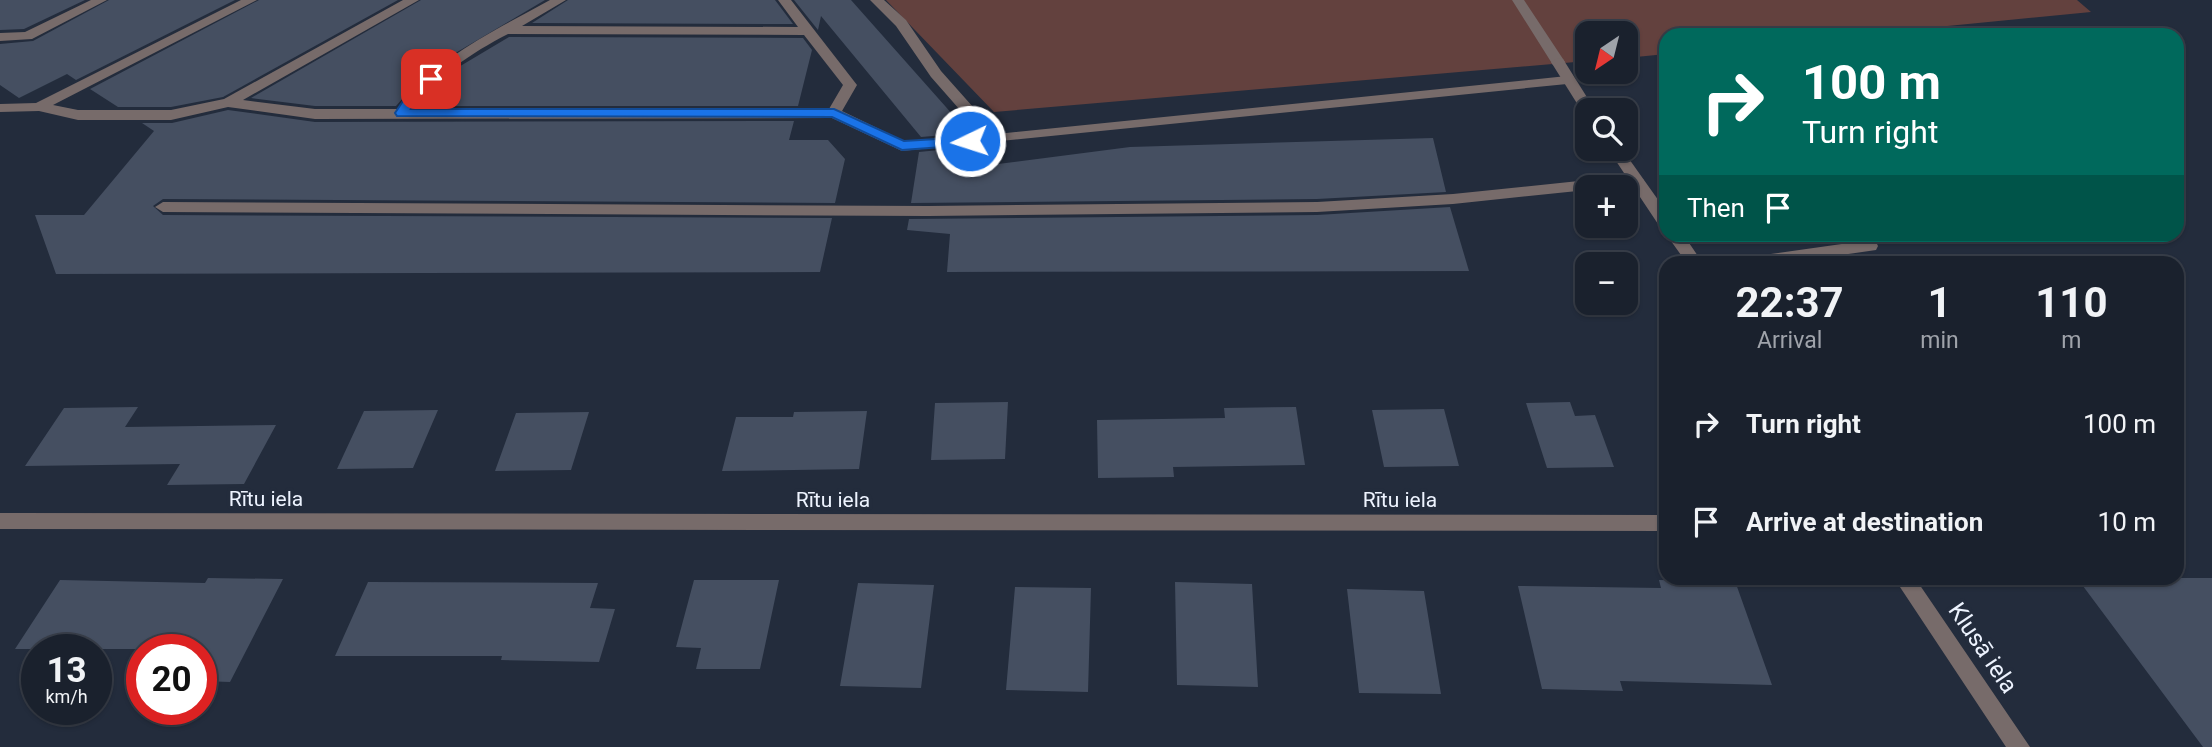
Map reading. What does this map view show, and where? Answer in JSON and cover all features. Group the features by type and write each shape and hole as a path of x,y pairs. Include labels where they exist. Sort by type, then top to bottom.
{"street":[{"path":"0,52 101,0"},
{"path":"39,107 251,0"},
{"path":"0,108 39,107 78,114 171,116 228,103 413,0"},
{"path":"402,113 414,94 449,63 560,0"},
{"path":"784,0 850,85 834,113"},
{"path":"876,0 901,23 936,74 993,139"},
{"path":"1518,0 1580,98"},
{"path":"509,30 807,31"},
{"path":"0,37 27,36"},
{"path":"228,103 315,114 834,113 902,146 993,139 1567,79"},
{"path":"1638,183 1659,213"},
{"path":"163,207 928,211 1317,207 1453,199 1575,186"},
{"path":"1799,256 1870,246"},
{"name":"Rītu iela","path":"0,521 1659,523"},
{"name":"Klusā iela","path":"1909,585 2019,747"}],"shaded area":[{"path":"886,0 2077,0 2091,12 1928,28 1659,28 1659,55 1638,57 1638,21 1575,21 1575,62 994,112"}],"building":[{"path":"0,0 85,0 24,29 0,30"},
{"path":"109,0 235,0 76,80 67,74 19,98 0,85 0,44 33,41"},
{"path":"259,0 398,0 223,97 171,107 118,107 90,89"},
{"path":"421,0 545,0 447,58 396,106 315,106 251,98"},
{"path":"568,0 775,0 793,24 532,23"},
{"path":"794,0 851,0 969,133 921,137 821,16 818,30"},
{"path":"509,37 803,38 812,50 798,106 418,106 457,68"},
{"path":"228,110 315,122 794,121 789,140 828,140 845,159 835,203 163,199 153,206 163,215 832,218 820,272 56,274 35,215 84,215 154,131 142,123 172,123"},
{"path":"1433,138 1446,192 1317,199 911,203 919,152 979,146 990,158 990,165 1130,147"},
{"path":"1450,207 1469,271 947,272 950,234 907,230 909,219 1317,215"},
{"path":"1008,402 1005,459 931,460 935,403"},
{"path":"1570,402 1575,416 1595,415 1614,467 1547,468 1526,403"},
{"path":"138,407 125,427 276,425 244,484 167,485 180,464 25,466 64,408"},
{"path":"1296,407 1305,465 1173,467 1174,477 1098,478 1097,420 1225,418 1224,408"},
{"path":"1444,409 1459,466 1384,467 1372,410"},
{"path":"438,410 413,468 337,469 364,411"},
{"path":"867,411 859,469 722,471 736,417 793,417 794,412"},
{"path":"589,412 571,470 495,471 516,413"},
{"path":"208,578 283,579 230,682 217,682 217,634 126,634 126,649 112,649 112,634 25,634 60,580 205,583"},
{"path":"2184,578 2212,578 2212,747 2203,747 2082,585 2184,585"},
{"path":"694,580 779,580 760,669 696,669 701,648 676,647"},
{"path":"368,582 598,583 590,608 615,609 599,662 501,660 502,656 335,656"},
{"path":"1175,582 1252,584 1258,687 1177,685"},
{"path":"858,583 934,585 921,688 840,686"},
{"path":"1660,585 1736,585 1772,685 1620,681 1623,691 1542,689 1518,586 1661,588"},
{"path":"1015,587 1091,588 1088,692 1006,690"},
{"path":"1347,589 1424,591 1441,694 1359,693"}],"route":[{"path":"431,79 414,94 402,113 834,113 902,146 970,141"}]}
